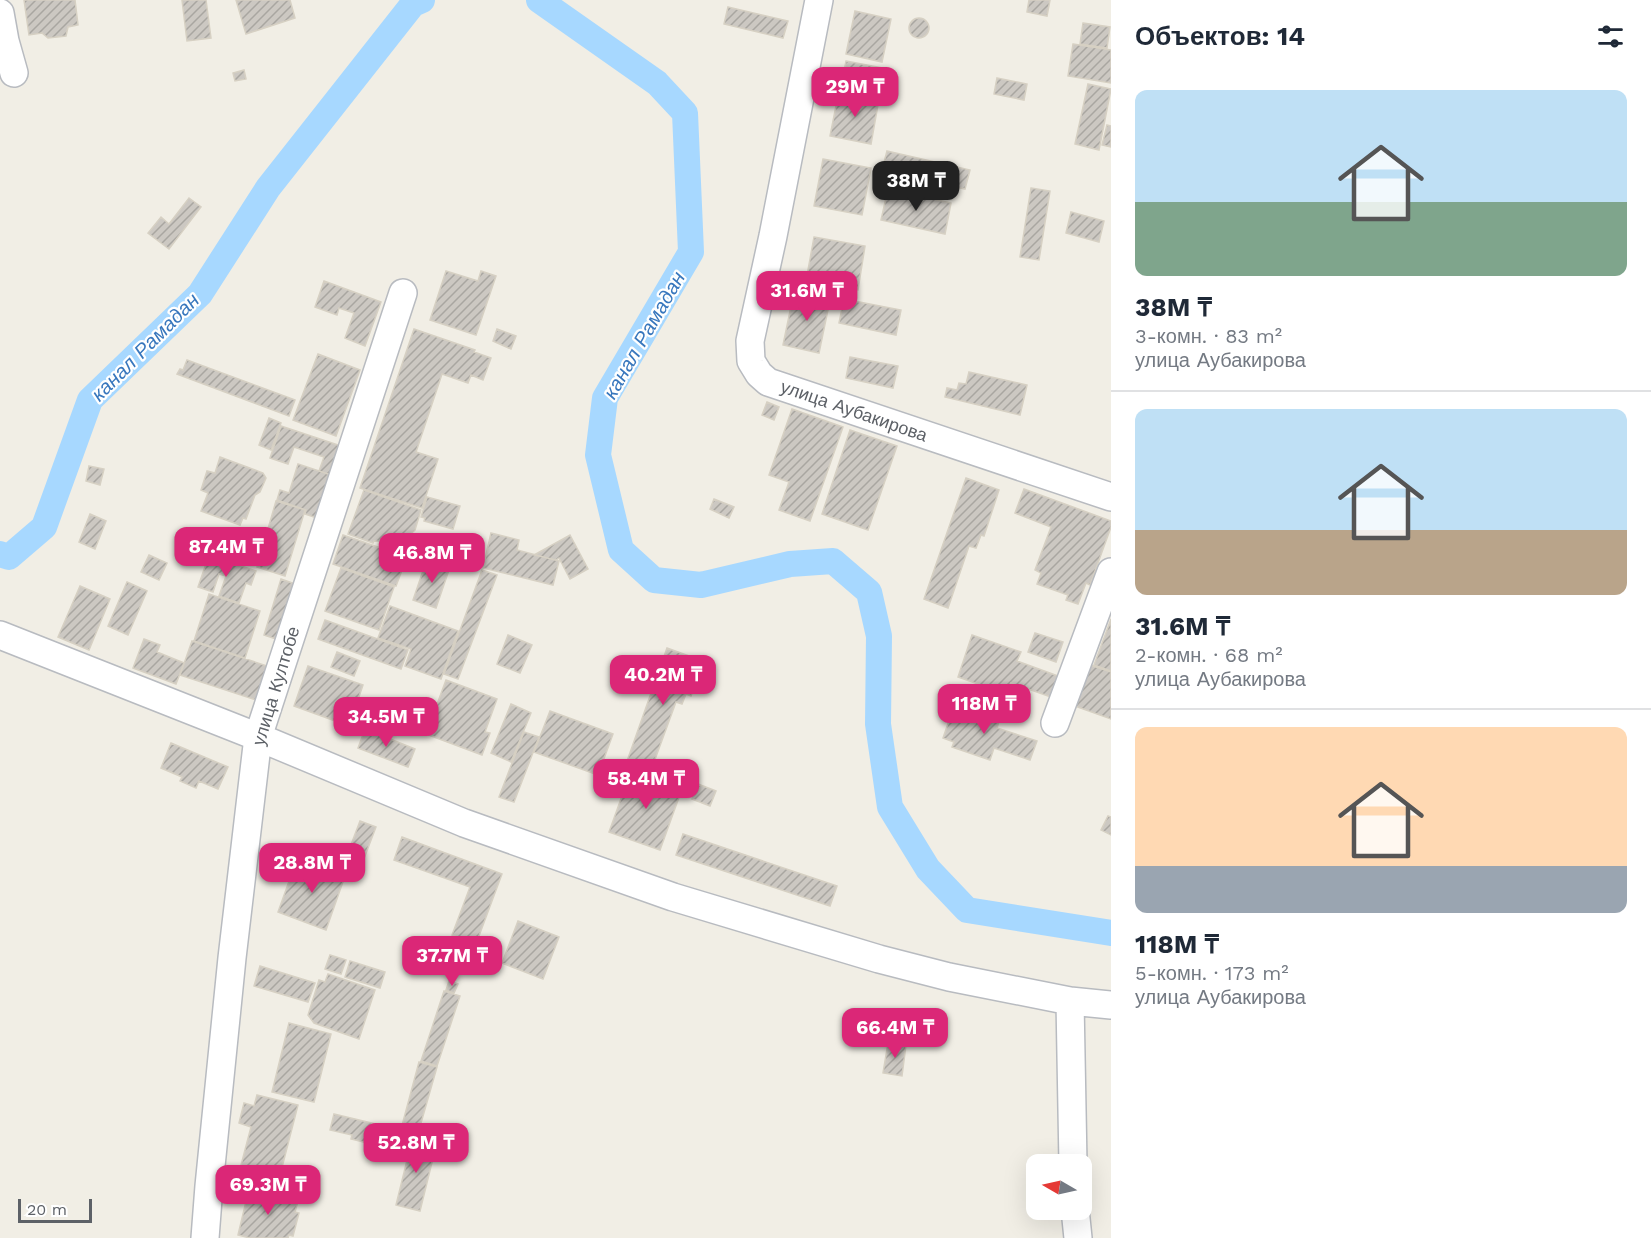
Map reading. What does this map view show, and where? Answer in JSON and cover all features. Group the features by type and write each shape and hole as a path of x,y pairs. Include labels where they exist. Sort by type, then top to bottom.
{"street":[{"name":"улица Аубакирова","path":"819,0 750,341 751,361 768,382 1111,497"},
{"path":"0,13 4,41 14,73"},
{"name":"улица Култобе","path":"205,1238 226,1015 258,737 403,293"},
{"path":"1055,723 1111,572"},
{"path":"0,634 258,737 464,823 673,897 879,959 949,977 1070,1001 1111,1005"},
{"path":"1070,1001 1073,1154"},
{"path":"1076,1220 1077,1238"}],"building":[{"path":"24,0 75,0 78,25 68,27 66,36 48,38 42,33 29,35"},
{"path":"182,0 206,0 211,38 187,41"},
{"path":"236,0 290,0 295,18 246,34"},
{"path":"1029,0 1050,0 1047,16 1027,12"},
{"path":"728,7 788,21 783,38 724,24"},
{"path":"855,11 891,19 882,62 846,54"},
{"path":"915,18 923,18 929,24 929,32 923,38 915,38 909,32 909,24"},
{"path":"1083,23 1110,27 1107,48 1080,44"},
{"path":"1073,44 1111,50 1111,83 1068,76"},
{"path":"846,61 883,68 879,88 842,81"},
{"path":"244,70 246,79 235,81 233,73"},
{"path":"997,78 1027,84 1024,100 994,94"},
{"path":"1088,84 1111,89 1099,150 1075,144"},
{"path":"839,91 879,99 871,144 830,136"},
{"path":"1107,125 1111,126 1111,147 1102,145"},
{"path":"887,151 970,170 965,189 882,170"},
{"path":"823,159 871,168 862,215 814,206"},
{"path":"1031,188 1050,191 1039,260 1020,257"},
{"path":"888,189 951,203 945,234 881,220"},
{"path":"189,198 201,207 169,249 148,233 161,217 169,224"},
{"path":"1071,212 1104,221 1099,242 1066,233"},
{"path":"814,237 865,246 858,290 806,281"},
{"path":"446,271 478,281 481,271 496,276 476,335 430,320"},
{"path":"324,281 381,302 365,346 345,338 354,313 339,308 337,315 315,307"},
{"path":"794,292 830,300 819,353 783,345"},
{"path":"844,299 901,310 896,335 839,323"},
{"path":"414,329 475,350 474,352 491,358 483,380 471,375 468,383 442,374 416,452 438,459 422,508 360,488"},
{"path":"497,329 516,336 511,349 493,341"},
{"path":"318,354 360,370 336,436 293,420"},
{"path":"850,357 898,366 893,388 846,378"},
{"path":"187,360 295,400 289,416 177,374 180,369 183,370"},
{"path":"969,372 1027,385 1020,415 945,397 947,388 957,390 959,383 966,384"},
{"path":"767,402 779,407 774,420 762,415"},
{"path":"792,409 843,427 810,521 779,510 789,482 769,475"},
{"path":"269,418 281,423 271,450 259,445"},
{"path":"281,426 341,446 331,475 319,471 324,457 294,447 288,464 270,458"},
{"path":"850,430 897,446 868,530 822,514"},
{"path":"220,457 263,473 266,478 260,492 255,495 246,519 243,518 240,525 201,511 208,493 201,490 207,471 215,473"},
{"path":"298,464 334,476 320,519 305,514 306,510 277,500 280,490 289,493"},
{"path":"89,466 104,469 100,485 86,481"},
{"path":"966,478 999,490 984,536 981,535 976,548 969,546 948,608 924,599"},
{"path":"1024,489 1111,521 1111,527 1090,585 1086,583 1078,604 1066,600 1068,595 1037,584 1041,573 1035,570 1051,527 1015,513"},
{"path":"364,490 421,510 415,530 400,543 374,541 373,543 348,534"},
{"path":"427,497 460,506 453,529 424,521 425,518 421,517"},
{"path":"714,499 734,507 729,518 710,509"},
{"path":"276,501 305,510 285,576 257,567"},
{"path":"90,514 106,521 95,549 79,542"},
{"path":"491,533 519,540 517,550 559,561 553,585 483,568"},
{"path":"343,535 407,557 396,586 333,564"},
{"path":"570,535 588,569 570,579 559,558 556,560 534,555"},
{"path":"149,555 167,563 159,580 141,572"},
{"path":"209,555 256,571 251,585 246,583 239,603 219,596 226,576 219,574 213,592 198,587"},
{"path":"427,559 450,567 436,608 413,600"},
{"path":"341,568 394,587 379,630 325,611"},
{"path":"482,570 497,575 458,679 444,674"},
{"path":"281,579 298,585 279,640 264,635"},
{"path":"127,582 147,591 128,635 108,626"},
{"path":"80,586 110,599 89,650 58,637"},
{"path":"209,594 260,611 245,658 194,641"},
{"path":"390,606 458,631 441,679 405,666 411,649 378,638"},
{"path":"1111,619 1111,671 1094,665"},
{"path":"325,620 408,650 401,669 318,639"},
{"path":"1035,633 1063,642 1056,662 1028,652"},
{"path":"508,635 532,645 520,673 497,664"},
{"path":"972,635 1021,652 1017,661 1058,676 1051,697 1011,683 1007,694 958,677"},
{"path":"144,639 160,645 157,652 184,663 176,684 133,668"},
{"path":"192,641 270,667 259,701 180,675"},
{"path":"667,648 703,661 691,696 686,694 682,704 676,702 650,773 626,764"},
{"path":"337,652 360,661 354,676 331,667"},
{"path":"1090,665 1111,672 1111,719 1075,706"},
{"path":"308,666 363,685 349,726 294,706"},
{"path":"446,680 497,699 485,732 490,733 482,755 426,734"},
{"path":"955,703 1000,718 997,728 1037,741 1030,760 994,748 990,760 952,747 954,742 943,738"},
{"path":"511,704 531,713 511,762 491,753"},
{"path":"550,711 613,734 598,775 534,752"},
{"path":"365,729 415,749 408,767 358,748"},
{"path":"524,732 539,737 514,802 499,797"},
{"path":"171,743 228,767 218,789 199,781 196,788 180,781 182,777 161,768"},
{"path":"631,771 682,789 660,850 609,832"},
{"path":"698,784 716,791 710,806 692,799"},
{"path":"1108,816 1111,817 1111,835 1101,830"},
{"path":"360,821 376,827 357,877 341,871"},
{"path":"683,834 837,886 830,906 676,855"},
{"path":"402,837 502,874 476,944 452,935 470,887 394,860"},
{"path":"297,859 345,876 326,930 278,912"},
{"path":"518,921 559,937 543,979 502,963"},
{"path":"330,955 346,960 341,974 325,969"},
{"path":"350,961 385,972 380,988 345,977"},
{"path":"260,966 315,983 308,1002 254,986"},
{"path":"328,974 375,990 359,1039 314,1023 308,1015 319,980 325,982"},
{"path":"449,981 458,984 454,993 446,990"},
{"path":"444,991 460,996 437,1066 421,1061"},
{"path":"289,1023 331,1034 314,1102 272,1092"},
{"path":"888,1043 906,1045 902,1076 883,1073"},
{"path":"419,1062 437,1067 417,1137 400,1133"},
{"path":"257,1095 298,1105 279,1179 240,1169 251,1127 239,1123 244,1103 254,1106"},
{"path":"334,1114 397,1129 392,1149 351,1139 352,1135 330,1130"},
{"path":"413,1136 437,1142 420,1211 396,1205"},
{"path":"249,1189 298,1201 295,1212 299,1213 293,1236 250,1238 238,1235"}],"waterway":[{"name":"канал Рамадан","path":"0,554 9,557 44,527 90,400 200,294 268,188 413,4 422,0"},
{"name":"канал Рамадан","path":"539,0 657,83 685,113 691,252 605,398 598,455 621,550 654,580 701,585 790,564 833,561 869,592 879,636 878,724 890,807 928,869 967,910 1111,933"}]}
